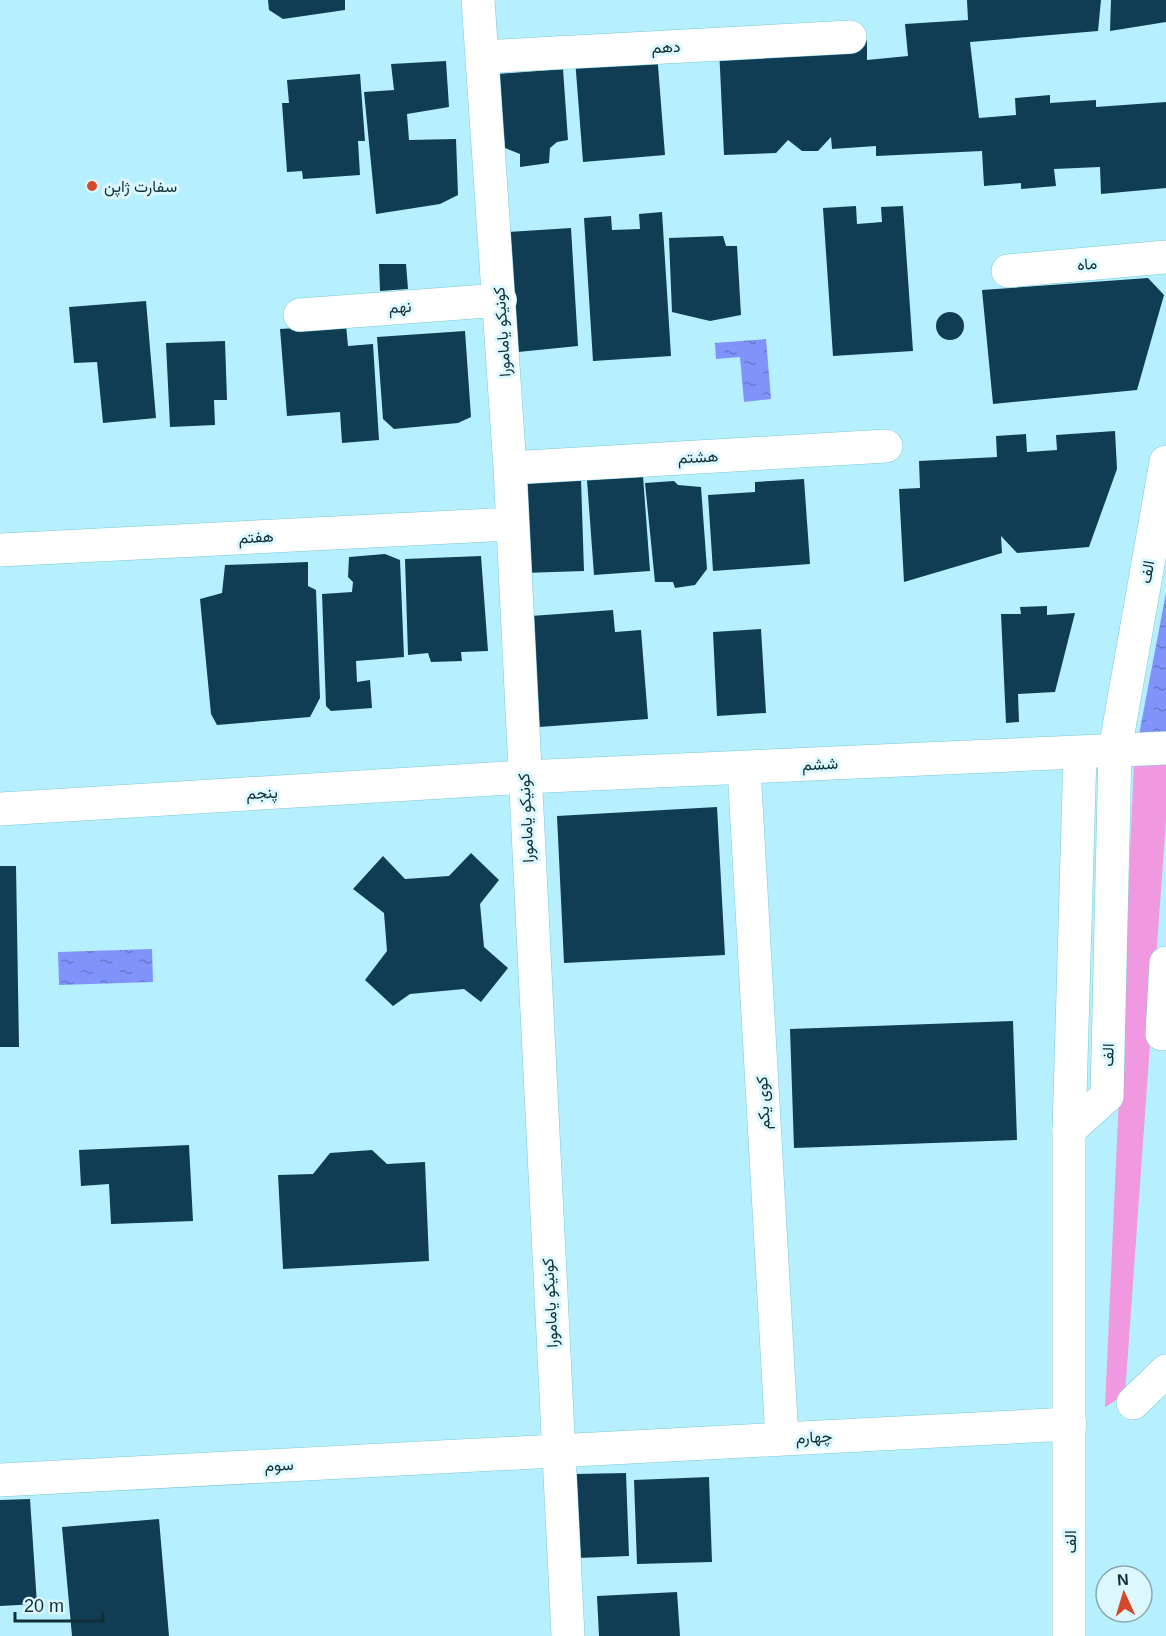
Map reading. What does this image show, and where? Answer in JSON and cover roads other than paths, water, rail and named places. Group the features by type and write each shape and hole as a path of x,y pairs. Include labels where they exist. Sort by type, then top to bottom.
{"street":[{"name":"کونیکو یامامورا","path":"478,0 510,468 557,1451 568,1636"},
{"name":"دهم","path":"482,57 850,37"},
{"name":"ماه","path":"1008,271 1166,257"},
{"name":"نهم","path":"300,315 500,300"},
{"name":"هشتم","path":"510,468 886,446"},
{"name":"الف","path":"1069,1636 1069,1130 1107,1096 1115,750 1166,462"},
{"name":"هفتم","path":"0,550 512,524"},
{"name":"ششم","path":"524,777 1166,748"},
{"path":"1069,1130 1080,753"},
{"name":"کوی یکم","path":"744,768 782,1439"},
{"name":"پنجم","path":"0,809 524,777"},
{"path":"1162,1034 1166,963"},
{"path":"1133,1403 1166,1371"},
{"name":"چهارم","path":"557,1451 1070,1424"},
{"name":"سوم","path":"0,1480 557,1451"}],"water":[{"path":"766,339 771,399 744,402 740,357 716,359 715,343"},
{"path":"1166,593 1166,738 1138,740"},
{"path":"152,949 153,982 59,985 58,952"}],"place":[{"name":"سفارت ژاپن","path":"92,186"}]}
